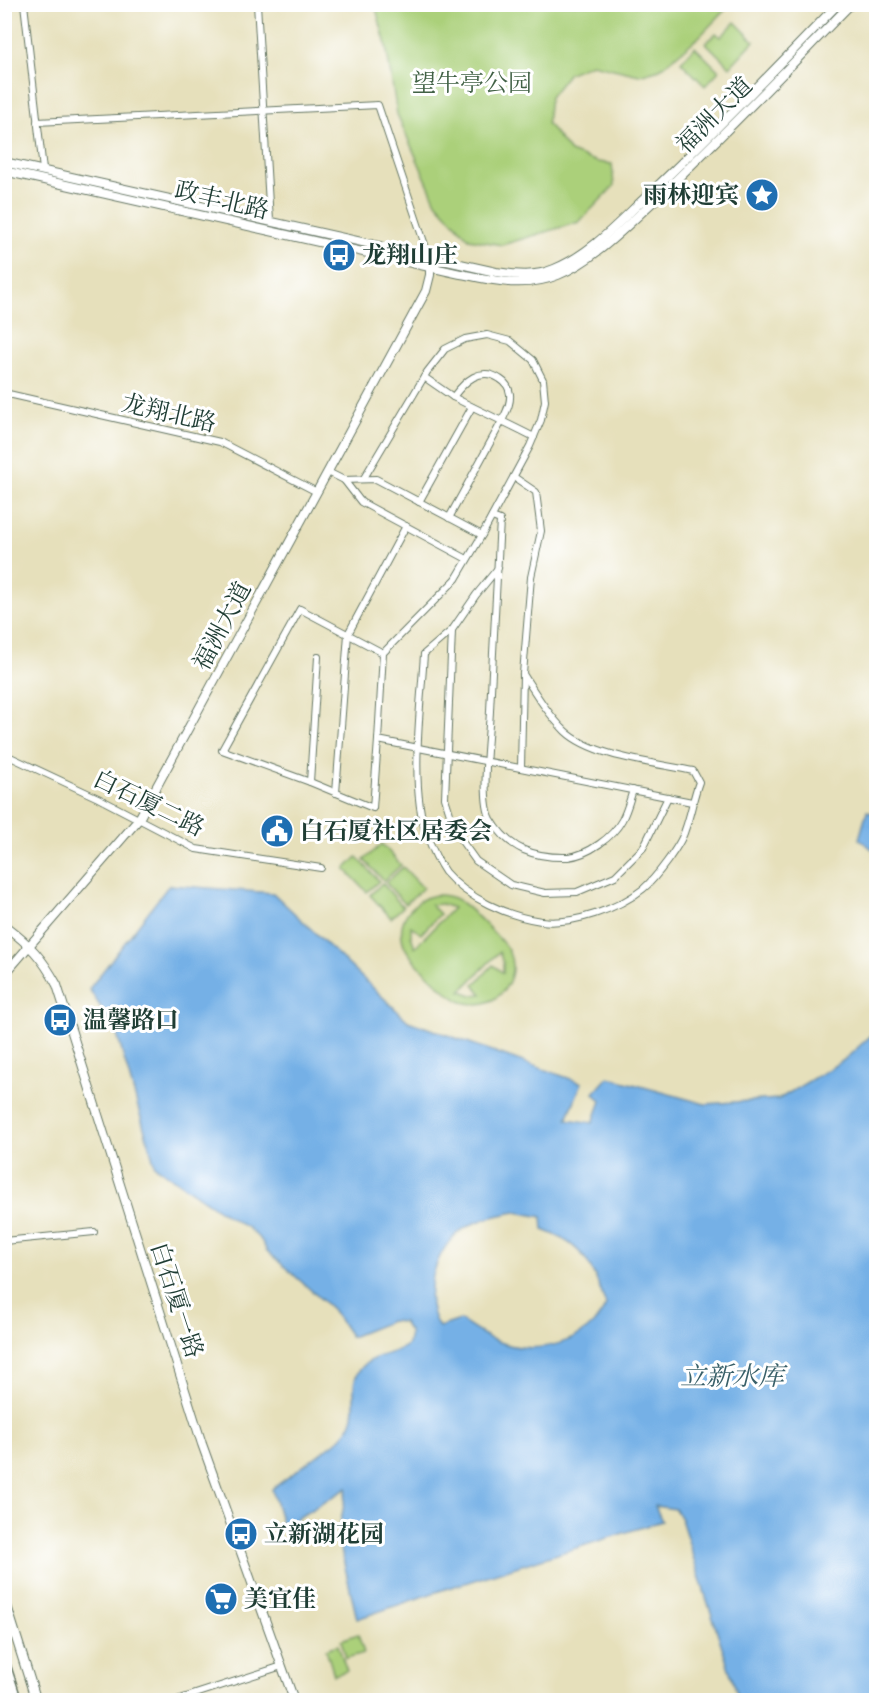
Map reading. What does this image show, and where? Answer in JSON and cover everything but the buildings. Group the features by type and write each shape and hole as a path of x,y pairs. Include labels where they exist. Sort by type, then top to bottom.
{"highway":[{"path":"4,1663 16,1701"}],"main road":[{"name":"福洲大道","path":"4,975 139,819 426,291 430,275 429,257 496,272 526,275 541,273 572,260 602,238 684,161 838,4"},
{"name":"福洲大道","path":"430,267 511,283 542,280 573,267 606,245 689,168 851,4"},
{"name":"政丰北路","path":"4,162 429,257"},
{"name":"政丰北路","path":"4,171 430,267"},
{"name":"白石厦一路","path":"4,925 31,946 57,985 202,1444 294,1701"},
{"path":"4,1598 36,1701"}],"street":[{"path":"24,4 43,170"},
{"path":"256,4 270,221"},
{"path":"37,122 378,105 429,257"},
{"path":"364,478 424,377 445,349 465,339 487,335 510,341 533,360 543,380 545,401 541,420 514,477 456,579 384,653 373,808 222,750 300,609 384,653"},
{"path":"448,518 502,421 509,405 510,393 506,384 488,373 476,375 463,384 453,397"},
{"path":"424,377 453,397 534,436"},
{"name":"龙翔北路","path":"4,393 219,442 317,492"},
{"path":"420,502 471,406"},
{"path":"328,472 344,480 361,502 467,559"},
{"path":"514,477 536,492 541,531 531,577 523,674 520,768"},
{"path":"344,480 376,479 482,536"},
{"path":"492,517 500,520 487,761 486,803 491,818 506,838 524,852 548,858 574,856 602,843 622,820 633,790"},
{"path":"336,793 348,634 406,526"},
{"path":"498,568 452,630 424,654 418,800 427,834 445,871 475,898 502,910 541,921 582,918 619,904 645,888 673,852 685,832 699,782 693,771 598,751 566,732 545,708 523,674"},
{"path":"452,630 445,798 456,834 476,861 511,885 545,893 577,892 615,876 643,848 668,797"},
{"path":"310,782 318,657"},
{"path":"378,740 692,802"},
{"name":"白石厦二路","path":"4,754 196,849 321,868"},
{"path":"4,1241 93,1232"},
{"path":"177,1701 282,1666"}],"green space":[{"name":"望牛亭公园","path":"375,4 730,5 699,37 660,69 639,75 592,64 569,73 550,97 547,123 570,152 598,162 612,164 614,186 579,222 502,245 469,239 436,202 397,114 386,45"},
{"path":"735,22 754,41 730,67 706,43 716,33 721,37"},
{"path":"695,47 719,71 705,86 681,62"},
{"path":"382,844 401,865 384,881 364,860"},
{"path":"357,857 379,881 367,892 345,869"},
{"path":"403,867 423,888 405,904 386,883"},
{"path":"382,883 403,907 391,918 370,895"},
{"path":"442,895 458,900 486,924 506,947 511,960 511,976 504,990 492,1000 479,1004 462,1002 448,993 407,951 402,936 404,919 413,906 428,897","holes":["442,904 453,908 415,947 411,936 411,926 421,934 440,914 431,905","499,952 503,963 503,973 493,965 474,985 482,994 472,995 461,991"]},
{"path":"358,1634 364,1653 346,1658 341,1640"},
{"path":"338,1645 347,1671 334,1675 326,1649"}],"water":[{"path":"867,811 876,814 876,852 859,839"},
{"name":"立新水库","path":"169,885 273,893 408,1021 582,1083 567,1119 593,1123 601,1101 594,1093 608,1077 705,1104 779,1099 844,1060 876,1031 876,1700 739,1700 681,1519 675,1509 655,1506 662,1521 357,1619 338,1537 347,1488 283,1527 272,1489 341,1438 352,1419 355,1378 359,1371 370,1361 408,1344 410,1333 403,1322 391,1321 351,1337 332,1309 267,1251 261,1240 248,1228 155,1166 116,1031 89,989","holes":["516,1212 542,1217 543,1230 578,1250 591,1268 606,1305 597,1319 573,1338 543,1347 511,1345 496,1341 460,1320 439,1327 431,1304 431,1290 437,1264 450,1241 464,1228 478,1221"]}],"place":[{"name":"雨林迎宾","path":"762,195"},
{"name":"龙翔山庄","path":"339,255"},
{"name":"白石厦社区居委会","path":"277,831"},
{"name":"温馨路口","path":"60,1020"},
{"name":"立新湖花园","path":"241,1534"},
{"name":"美宜佳","path":"221,1599"}]}
